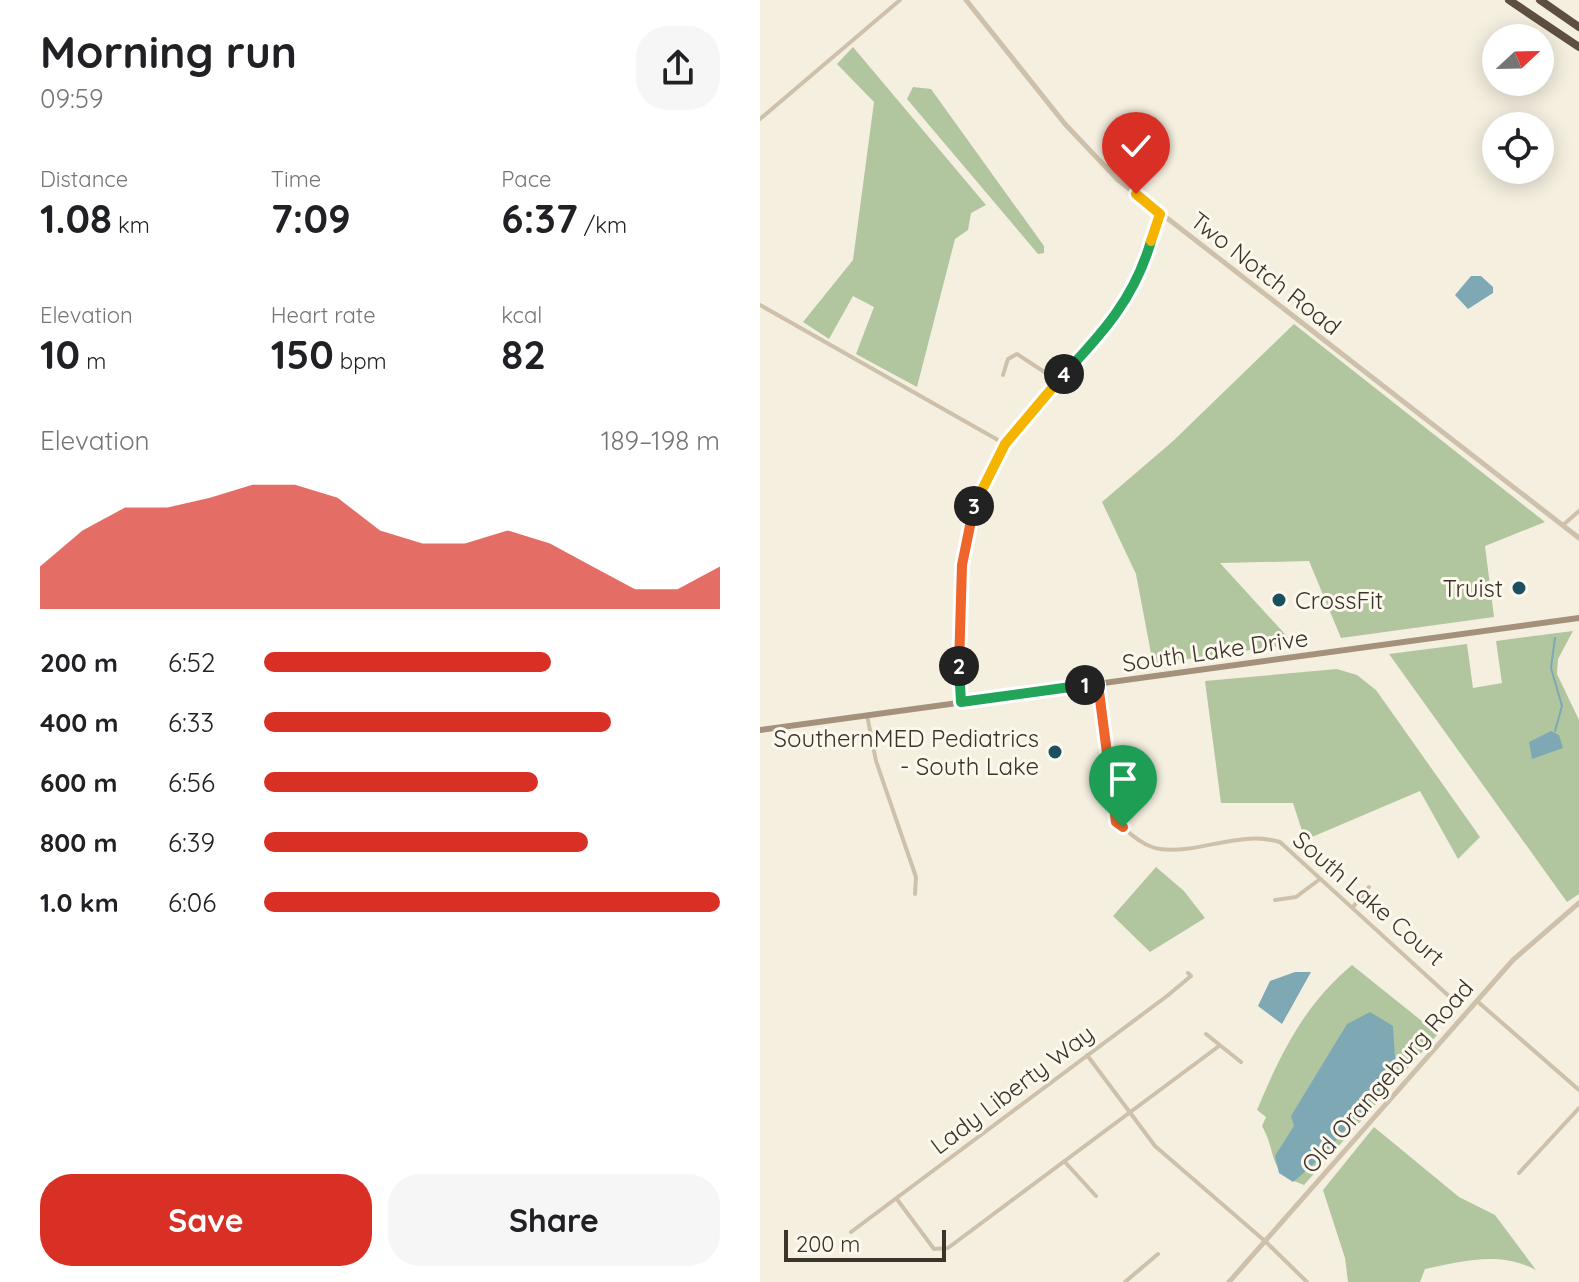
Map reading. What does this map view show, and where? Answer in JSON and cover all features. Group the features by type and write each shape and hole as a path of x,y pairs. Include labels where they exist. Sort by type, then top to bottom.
{"highway":[{"path":"1509,0 1579,47"},
{"path":"1540,0 1579,27"}],"main road":[{"name":"South Lake Drive","path":"760,730 1579,618"}],"street":[{"path":"760,119 900,0"},
{"name":"Two Notch Road","path":"966,0 1096,159 1160,214 1579,538"},
{"path":"961,702 960,585 965,537 976,499 1005,444 1123,308 1140,273 1160,214"},
{"path":"760,305 1005,444"},
{"path":"1003,375 1008,359 1017,354 1058,381"},
{"path":"1563,525 1579,511"},
{"name":"South Lake Court","path":"1098,684 1116,822 1144,843 1158,849 1249,837 1280,842 1451,998"},
{"path":"867,715 876,761 916,877 915,894"},
{"path":"1275,900 1296,897 1320,879"},
{"path":"1353,907 1369,887"},
{"name":"Old Orangeburg Road","path":"1229,1282 1513,960 1579,903"},
{"name":"Lady Liberty Way","path":"851,1232 1179,986 1191,976 1188,973"},
{"path":"1477,1001 1579,1090"},
{"path":"1206,1034 1241,1062"},
{"path":"896,1198 925,1238 941,1251 1219,1046"},
{"path":"1087,1055 1155,1146 1266,1242 1307,1282"},
{"path":"1519,1173 1579,1108"},
{"path":"1064,1161 1096,1196"},
{"path":"1125,1282 1158,1254"}],"green space":[{"path":"853,47 986,205 971,213 968,230 955,239 917,387 856,354 874,307 853,296 829,339 803,322 853,260 874,102 837,64"},
{"path":"913,87 931,89 1044,246 1044,253 1038,254 907,99"},
{"path":"1294,324 1545,522 1485,546 1494,617 1341,638 1309,561 1220,563 1294,644 1153,664 1136,574 1102,502 1172,442"},
{"path":"1573,631 1558,659 1557,674 1579,720 1579,894 1567,902 1389,654 1467,644 1473,688 1502,683 1496,641"},
{"path":"1337,669 1357,675 1376,690 1480,837 1458,859 1420,791 1305,840 1293,803 1221,803 1205,681"},
{"path":"1156,867 1184,891 1205,918 1150,952 1113,916"},
{"path":"1352,965 1438,1034 1304,1185 1278,1168 1262,1126 1266,1117 1257,1110 1275,1069 1307,1013"},
{"path":"1374,1127 1459,1197 1495,1215 1536,1270 1509,1261 1481,1259 1425,1269 1420,1282 1348,1282 1345,1258 1323,1190"}],"water":[{"path":"1471,276 1481,276 1493,287 1493,293 1468,309 1455,295"},
{"path":"1551,731 1559,735 1563,748 1532,759 1529,742"},
{"path":"1295,972 1311,972 1282,1024 1258,1006 1270,981"},
{"path":"1370,1012 1393,1026 1396,1073 1321,1157 1293,1182 1279,1173 1275,1156 1294,1126 1291,1116 1347,1024"}],"waterway":[{"path":"1555,638 1551,668 1562,706 1555,731"}],"place":[{"name":"Truist","path":"1519,588"},
{"name":"CrossFit","path":"1279,600"},
{"name":"SouthernMED Pediatrics - South Lake","path":"1055,752"}],"route":[{"path":"1123,827 1116,822 1098,684 961,702 960,585 968,526 976,499 994,462 1017,429 1111,324 1138,280 1160,214 1136,194"}]}
